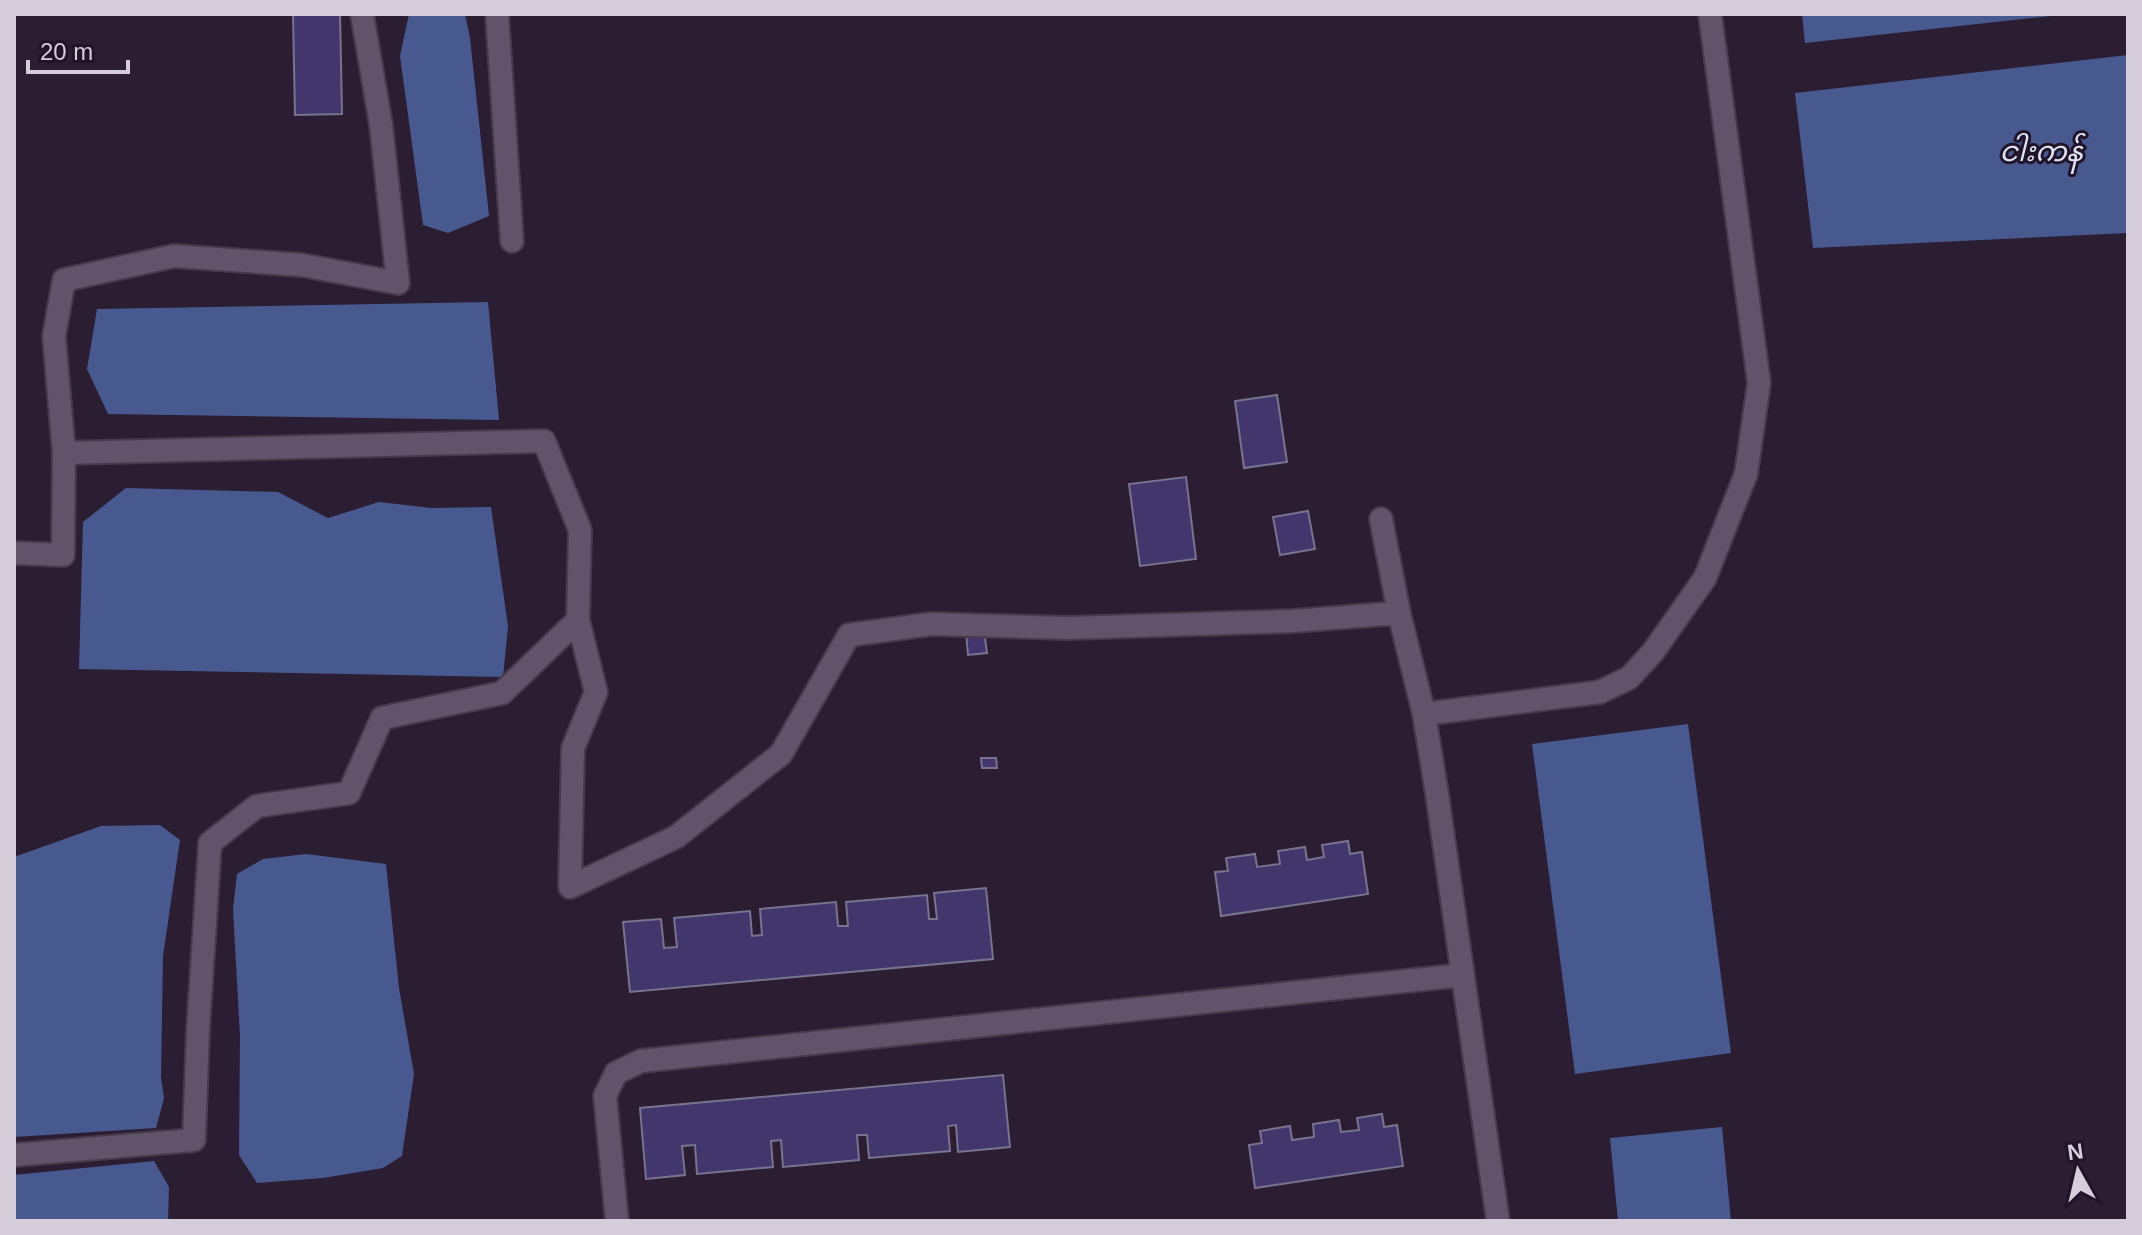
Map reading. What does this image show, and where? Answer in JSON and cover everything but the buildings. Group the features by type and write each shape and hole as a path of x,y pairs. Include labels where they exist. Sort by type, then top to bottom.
{"street":[{"path":"14,553 63,555 64,453 54,336 64,280 174,256 302,265 398,283 381,125 362,14"},
{"path":"497,14 512,241"},
{"path":"1424,714 1600,692 1629,678 1653,652 1705,578 1746,474 1759,383 1710,14"},
{"path":"64,453 544,441 580,530 578,620 596,692 573,748 570,887 676,837 781,754 849,635 931,624 1068,628 1293,621 1399,613"},
{"path":"1381,519 1399,613 1424,714 1497,1221"},
{"path":"14,1155 194,1140 210,843 257,806 349,793 382,718 502,693 578,620"},
{"path":"617,1221 605,1096 616,1073 641,1061 1463,975"}],"water":[{"path":"409,14 465,14 470,38 489,216 448,233 423,225 400,56"},
{"path":"1802,14 2069,14 1805,43"},
{"name":"ငါးကန်","path":"2128,55 2128,233 1813,248 1795,93"},
{"path":"488,302 499,420 108,414 87,369 97,309"},
{"path":"126,488 278,492 328,518 379,502 431,508 491,507 508,626 503,677 79,669 83,522"},
{"path":"1688,724 1731,1053 1575,1074 1532,744"},
{"path":"160,825 180,840 163,956 161,1077 164,1098 156,1128 14,1137 14,857 101,826"},
{"path":"306,854 386,864 399,988 414,1074 402,1156 383,1168 323,1178 257,1183 239,1155 240,1036 233,909 237,874 263,859"},
{"path":"1722,1127 1731,1221 1618,1221 1610,1138"},
{"path":"154,1161 169,1187 168,1221 14,1221 14,1175"}]}
